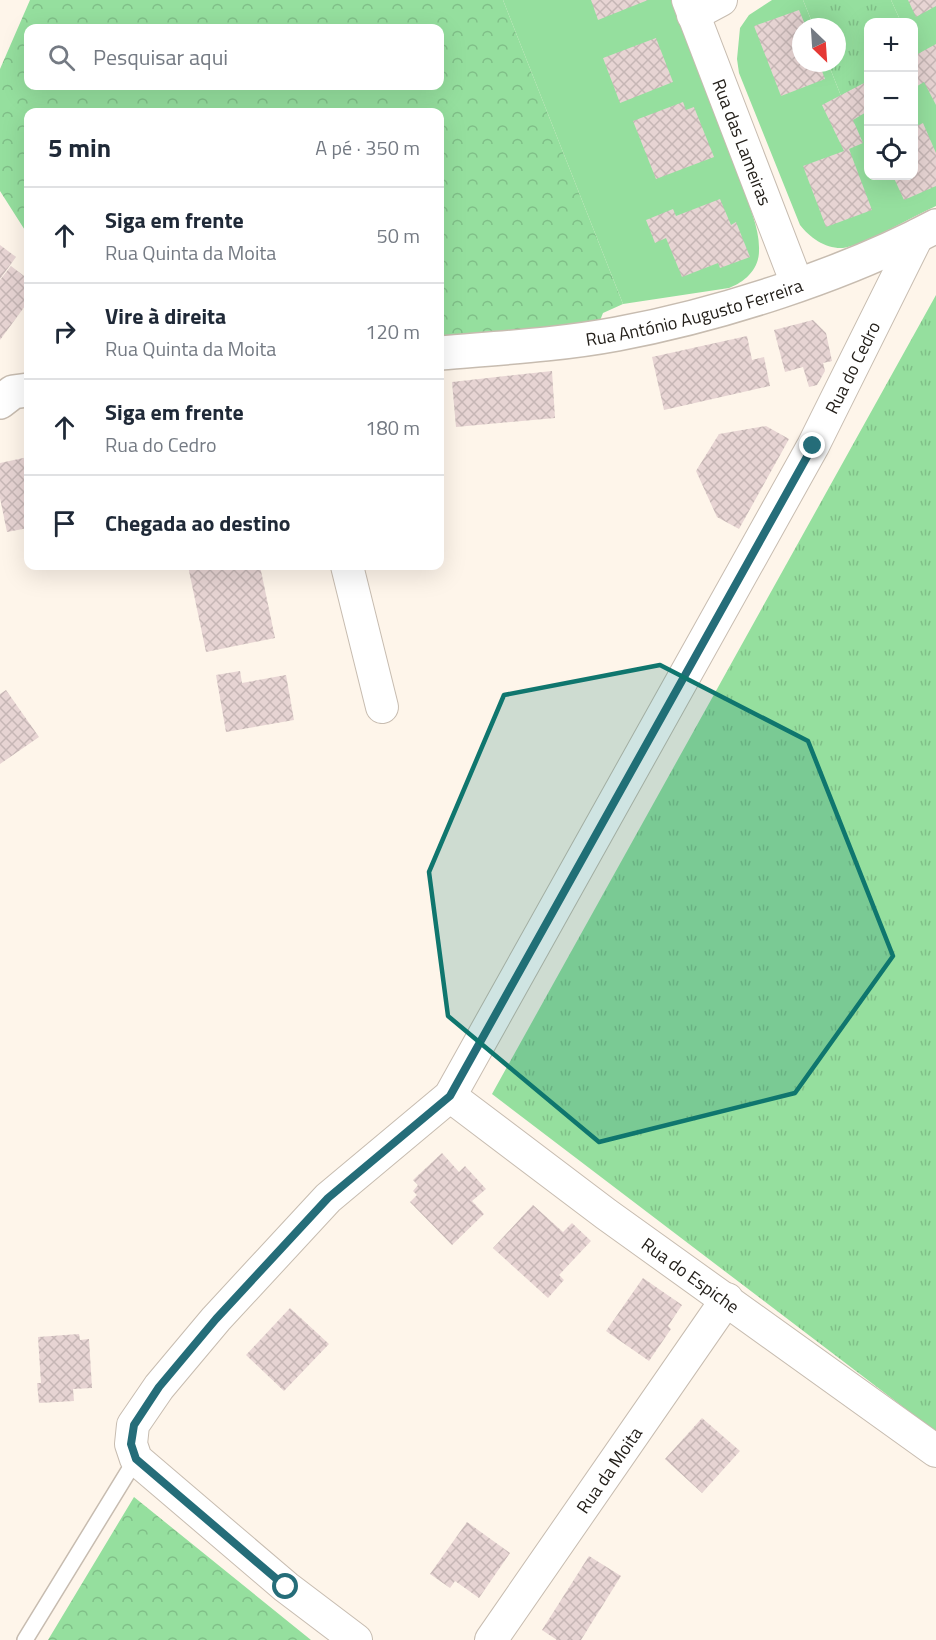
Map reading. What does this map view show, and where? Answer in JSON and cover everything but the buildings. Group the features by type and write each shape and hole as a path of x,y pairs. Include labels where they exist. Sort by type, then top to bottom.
{"street":[{"path":"690,7 721,0"},
{"name":"Rua das Lameiras","path":"690,7 797,284"},
{"name":"Rua António Augusto Ferreira","path":"444,353 616,334 676,320 797,284 859,262 927,230"},
{"name":"Rua do Cedro","path":"450,1096 813,446 927,230"},
{"path":"348,570 382,706"},
{"path":"356,1640 286,1587 136,1459 131,1444 134,1425 159,1387 216,1319 328,1198 450,1096"},
{"name":"Rua do Espiche","path":"450,1096 606,1214 936,1450"},
{"name":"Rua da Moita","path":"491,1640 727,1299"}],"lane":[{"path":"25,1640 136,1459"}],"highlighted area":[{"path":"660,665 808,741 893,956 795,1093 599,1142 448,1016 429,872 504,695"}],"green space":[{"path":"30,0 503,0 623,304 603,313 599,323 444,342 444,108 24,108 24,229 0,191 0,69"},
{"path":"503,0 671,0 725,138 756,226 759,243 757,264 746,278 729,288 623,304"},
{"path":"772,0 803,0 810,18 792,18 792,72 832,72 841,96 864,83 864,180 918,180 918,18 899,18 891,0 936,0 936,206 875,236 843,248 831,247 819,242 800,225 739,73 737,59 740,28 749,15"},
{"path":"803,0 891,0 899,18 864,18 864,83 841,96 832,72 846,72 846,18 810,18"},
{"path":"936,295 936,1432 492,1094"},
{"path":"134,1497 311,1640 48,1640"}],"route":[{"path":"286,1587 136,1459 131,1444 134,1425 159,1387 216,1319 328,1198 450,1096 813,446"}]}
